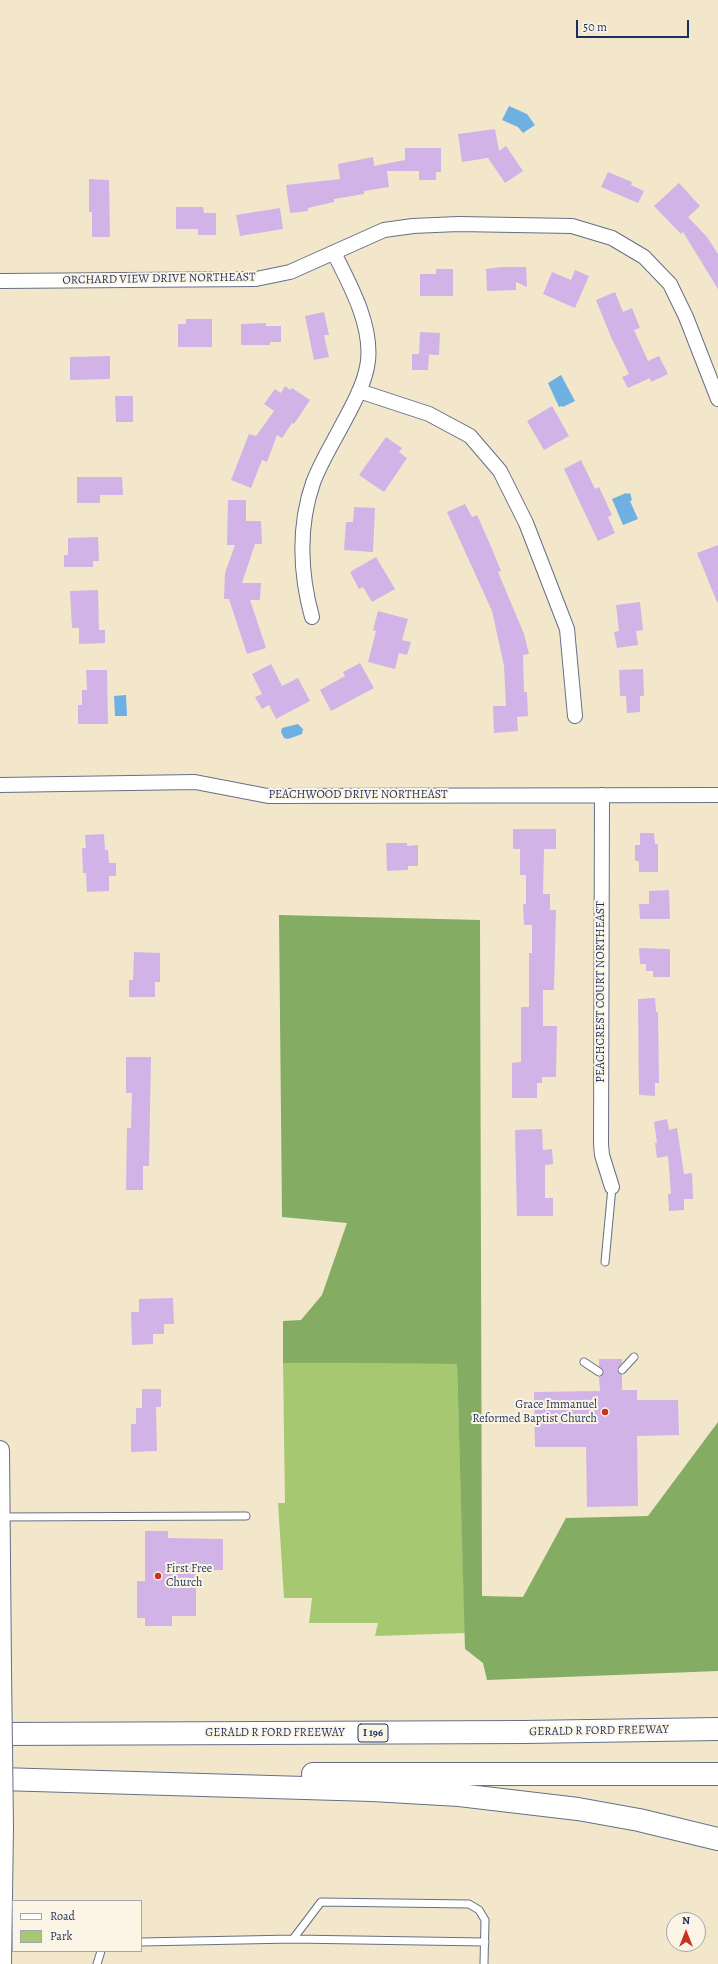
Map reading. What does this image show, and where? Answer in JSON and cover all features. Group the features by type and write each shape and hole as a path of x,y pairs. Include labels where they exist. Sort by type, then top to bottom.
{"highway":[{"name":"GERALD R FORD FREEWAY","path":"0,1734 718,1730"},
{"path":"0,1778 390,1774 718,1774"},
{"path":"0,1778 372,1790 458,1795 578,1809 639,1820 718,1839"}],"street":[{"name":"ORCHARD VIEW DRIVE NORTHEAST","path":"0,281 256,279 290,272 384,230 412,226 458,224 572,226 612,238 644,257 670,284 686,318 718,399"},
{"path":"312,617 307,601 302,553 304,514 313,482 359,391 368,362 367,334 359,307 334,252"},
{"path":"359,391 429,414 470,436 500,471 526,523 567,629 574,716"},
{"name":"PEACHWOOD DRIVE NORTHEAST","path":"0,785 195,782 268,796 718,795"},
{"name":"PEACHCREST COURT NORTHEAST","path":"602,795 601,1144 602,1155 612,1187"},
{"path":"0,1450 4,1827 2,1964"}],"lane":[{"path":"606,1262 612,1187"},
{"path":"622,1370 634,1357"},
{"path":"584,1362 599,1372"},
{"path":"0,1518 246,1516"},
{"path":"293,1938 317,1905 321,1902 469,1904 479,1910 485,1920 484,1964"},
{"path":"142,1942 293,1938 485,1942"},
{"path":"97,1964 101,1952"}],"green space":[{"path":"279,915 480,920 482,1596 523,1597 566,1518 648,1516 718,1422 718,1671 487,1680 483,1663 465,1649 457,1364 283,1363 283,1321 301,1320 322,1295 347,1223 282,1217"},
{"path":"283,1363 457,1364 465,1633 375,1636 378,1623 309,1623 312,1598 284,1598 278,1503 285,1503"}],"water":[{"path":"509,106 527,114 535,125 523,133 518,127 502,120"},
{"path":"561,375 575,401 563,407 559,407 548,383"},
{"path":"626,493 630,493 632,500 630,501 638,519 623,525 612,499"},
{"path":"126,695 127,716 115,716 114,696"},
{"path":"298,724 303,729 302,734 288,739 284,738 281,732 282,728"}],"building":[{"path":"495,129 499,151 506,146 523,171 505,183 488,158 462,162 458,134"},
{"path":"405,148 441,148 441,172 436,172 436,180 419,180 419,171 387,171 389,187 364,191 364,194 334,199 334,202 308,208 308,211 290,213 286,185 340,179 338,164 373,157 374,166 405,160"},
{"path":"608,172 632,182 631,185 644,191 638,203 601,187"},
{"path":"89,179 109,180 110,237 92,237 92,212 89,212"},
{"path":"679,183 700,206 688,217 707,237 718,254 718,289 683,232 681,234 654,206"},
{"path":"176,207 203,207 204,213 216,213 216,235 198,235 198,229 176,229"},
{"path":"280,208 283,229 240,236 236,215"},
{"path":"501,267 526,267 527,287 516,282 516,290 487,291 486,269"},
{"path":"436,269 453,269 453,296 420,296 420,274 436,274"},
{"path":"575,270 589,276 575,308 543,294 552,272 571,280"},
{"path":"615,292 623,312 632,308 640,328 634,330 648,361 659,356 668,374 651,382 650,378 628,388 622,377 629,374 611,337 596,300"},
{"path":"324,312 329,335 324,335 329,357 314,360 305,316"},
{"path":"186,319 212,319 212,347 178,347 178,324 186,324"},
{"path":"266,323 266,326 281,326 281,342 270,342 270,345 241,345 241,324"},
{"path":"420,332 440,333 439,355 419,354"},
{"path":"412,354 429,354 428,370 412,370"},
{"path":"110,356 110,379 70,380 70,357"},
{"path":"285,386 290,390 292,388 310,400 294,424 292,423 282,438 277,435 267,462 262,460 251,488 231,480 249,434 256,436 274,411 264,404 275,389 281,393"},
{"path":"115,396 133,396 133,422 116,422"},
{"path":"552,406 569,436 544,450 527,421"},
{"path":"386,437 402,448 399,452 407,458 384,492 359,475"},
{"path":"581,460 595,489 599,487 612,515 608,517 615,533 598,541 564,469"},
{"path":"77,477 122,477 123,495 100,495 100,503 77,503"},
{"path":"228,500 246,500 246,521 261,521 262,544 255,544 242,583 261,583 260,600 250,600 266,648 247,654 229,599 224,599 225,573 235,545 227,545"},
{"path":"465,504 472,517 477,515 489,542 501,571 498,572 524,634 529,654 523,655 524,692 527,692 528,716 517,717 518,731 494,733 493,706 506,706 504,666 492,611 447,512"},
{"path":"354,507 375,508 373,552 344,550 346,522 353,522"},
{"path":"98,537 99,561 93,561 93,567 64,567 64,555 68,555 68,538"},
{"path":"718,545 718,602 717,602 697,553"},
{"path":"376,557 395,589 372,602 363,587 359,589 350,572"},
{"path":"98,590 99,630 105,630 105,643 79,644 79,628 72,628 70,591"},
{"path":"640,602 643,630 636,631 638,645 617,648 614,632 619,631 616,605"},
{"path":"378,611 408,619 402,640 411,642 407,655 399,653 395,669 368,662 376,631 373,630"},
{"path":"360,663 374,688 331,711 320,690 345,676 343,672"},
{"path":"271,664 282,686 298,678 310,701 276,719 269,705 262,709 255,697 262,694 252,674"},
{"path":"643,669 644,696 640,696 640,712 627,713 626,696 620,696 619,670"},
{"path":"86,670 107,670 108,724 78,724 78,705 82,705 82,690 87,690"},
{"path":"513,829 556,829 556,849 544,849 543,894 550,894 550,910 556,910 554,990 543,990 543,1026 557,1026 556,1077 542,1077 542,1083 537,1083 537,1098 512,1098 512,1063 521,1062 521,1007 529,1007 529,953 532,953 532,925 524,925 523,904 526,904 526,875 520,875 520,849 513,849"},
{"path":"640,833 654,833 655,844 658,844 658,872 639,872 639,862 635,860 635,845 640,845"},
{"path":"104,834 105,850 108,850 109,863 116,863 116,876 109,876 109,891 87,892 86,873 83,873 82,848 86,848 85,835"},
{"path":"386,843 407,843 407,846 418,845 418,866 408,866 408,870 387,871"},
{"path":"669,890 670,919 640,919 639,904 649,904 649,891"},
{"path":"639,948 670,949 670,977 653,977 653,971 646,971 646,964 640,964"},
{"path":"134,952 160,953 160,982 155,982 155,997 129,997 129,980 133,980"},
{"path":"655,998 656,1012 658,1012 659,1083 655,1083 655,1096 639,1095 638,999"},
{"path":"126,1057 151,1057 149,1166 143,1166 143,1190 126,1190 127,1128 131,1128 132,1093 126,1093"},
{"path":"667,1119 669,1130 677,1128 684,1174 692,1173 693,1199 684,1199 684,1210 669,1211 668,1194 671,1194 668,1156 657,1158 655,1143 657,1143 654,1122"},
{"path":"542,1129 543,1150 552,1149 553,1164 545,1165 545,1198 553,1198 553,1216 517,1216 515,1130"},
{"path":"173,1298 174,1324 164,1324 164,1334 153,1334 153,1344 132,1345 131,1312 139,1312 139,1299"},
{"path":"599,1359 622,1359 622,1363 617,1369 618,1373 622,1375 622,1390 637,1390 637,1400 678,1400 679,1435 637,1436 638,1506 587,1507 586,1447 535,1447 534,1392 600,1391 599,1377 604,1372 599,1366"},
{"path":"142,1389 161,1389 161,1407 156,1407 157,1451 131,1452 131,1424 136,1424 136,1408 142,1408"},
{"name":"First Free Church","path":"145,1531 168,1531 168,1538 223,1539 223,1570 196,1570 196,1616 172,1616 172,1626 145,1626 145,1618 137,1618 137,1581 145,1581"}],"place":[{"name":"Grace Immanuel Reformed Baptist Church","path":"605,1412"},
{"name":"First Free Church","path":"158,1576"}]}
